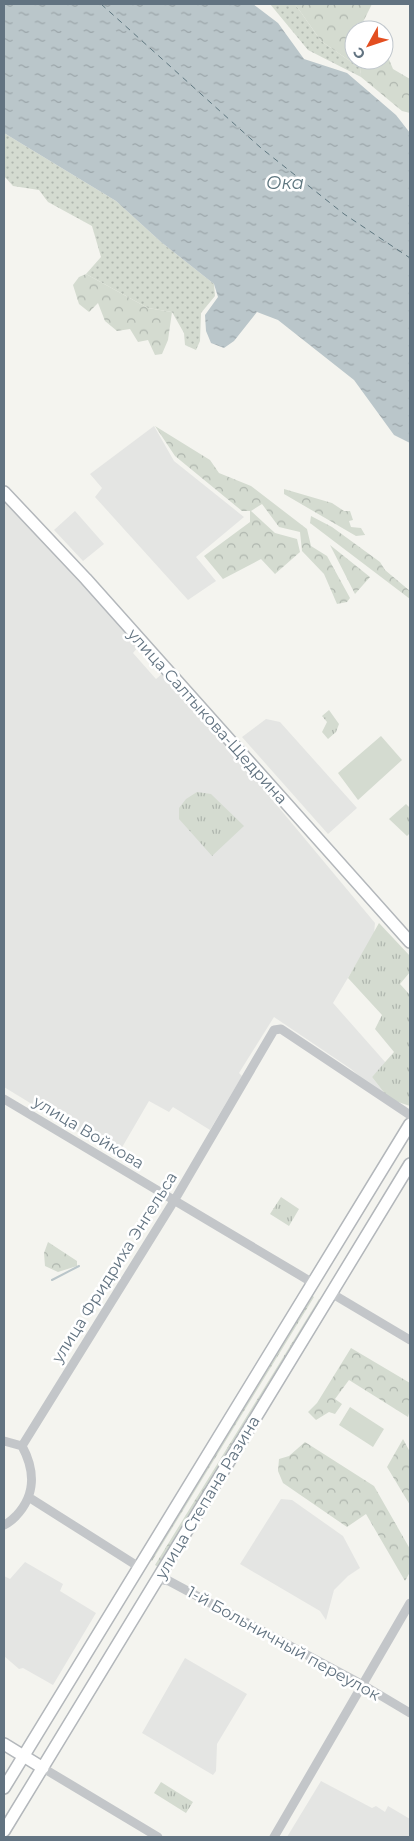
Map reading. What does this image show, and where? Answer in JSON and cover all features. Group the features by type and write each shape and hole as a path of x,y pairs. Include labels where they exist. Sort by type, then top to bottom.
{"main road":[{"name":"улица Салтыкова-Щедрина","path":"4,492 86,579 410,942"},
{"name":"улица Степана Разина","path":"4,1788 410,1124"},
{"name":"улица Степана Разина","path":"4,1830 410,1164"},
{"path":"313,1283 331,1294"},
{"name":"1-й Больничный переулок","path":"139,1567 158,1579"},
{"path":"4,1744 43,1768"}],"street":[{"name":"улица Фридриха Энгельса","path":"22,1446 174,1201 274,1030 281,1029 410,1115"},
{"name":"улица Войкова","path":"4,1099 313,1283"},
{"path":"331,1294 410,1340"},
{"path":"4,1441 22,1446 29,1462 32,1479 30,1498 23,1509 8,1524 4,1525"},
{"name":"1-й Больничный переулок","path":"30,1498 139,1567"},
{"name":"1-й Больничный переулок","path":"158,1579 169,1581 363,1685 410,1713"},
{"path":"274,1837 410,1603"},
{"path":"43,1768 158,1837"}],"shaded area":[{"path":"154,426 174,461 244,517 196,557 216,581 188,600 95,497 102,488 90,474"},
{"path":"4,499 139,646 133,653 156,679 163,673 225,743 375,923 374,934 333,1003 386,1063 372,1077 389,1099 389,1102 351,1069 274,1017 239,1073 242,1076 210,1130 173,1107 169,1112 149,1101 117,1156 4,1087"},
{"path":"75,511 104,544 83,561 54,530"},
{"path":"266,719 280,722 357,808 328,834 242,737"},
{"path":"281,1499 292,1500 343,1536 360,1568 348,1576 334,1590 326,1620 320,1611 240,1564"},
{"path":"25,1562 63,1584 60,1591 96,1613 53,1685 23,1668 19,1669 4,1656 4,1576 10,1579"},
{"path":"185,1658 247,1694 217,1744 216,1771 213,1775 142,1733"},
{"path":"321,1781 372,1808 376,1806 385,1812 388,1806 410,1819 410,1837 287,1837"}],"green space":[{"path":"270,4 295,4 321,41 344,57 344,68 308,50"},
{"path":"295,4 372,4 364,20 344,20 344,57 321,41"},
{"path":"347,70 360,70 361,77"},
{"path":"360,70 394,70 410,79 410,113 402,111 361,77"},
{"path":"4,133 116,201 161,242 214,284 215,296 201,313 200,341 196,350 185,345 184,333 172,312 148,308 86,274 101,257 92,226 48,202 39,190 13,186 4,176"},
{"path":"86,274 148,308 172,312 168,340 162,354 155,355 148,340 138,342 130,329 117,331 105,321 98,303 89,312 79,304 73,285 79,277"},
{"path":"155,426 210,460 219,473 251,486 307,529 311,546 327,556 350,598 347,602 337,604 324,574 302,551 300,532 279,527 262,504 251,511 275,533 297,539 300,552 275,574 261,559 223,579 204,556 250,522 250,511 242,511 175,456"},
{"path":"284,489 332,503 344,511 350,511 353,520 349,521 351,527 361,528 365,535 356,536 284,494"},
{"path":"311,516 332,527 380,562 385,570 410,591 410,599 310,523"},
{"path":"330,545 370,577 355,594"},
{"path":"329,710 339,724 336,732 328,739 322,732 327,722 322,716"},
{"path":"381,736 402,760 358,800 338,773"},
{"path":"197,792 211,794 244,826 212,856 179,819 179,808 186,799"},
{"path":"406,804 410,808 410,833 407,836 389,819"},
{"path":"379,923 410,956 410,972 400,984 410,995 410,1106 389,1099 372,1077 394,1052 375,1029 382,1015 348,978"},
{"path":"281,1197 299,1209 289,1226 270,1214"},
{"path":"48,1242 77,1261 77,1266 58,1272 45,1266 44,1253"},
{"path":"310,1294 314,1297 152,1561 147,1558"},
{"path":"319,1299 322,1301 160,1568 155,1565"},
{"path":"351,1348 410,1383 410,1409 408,1417 349,1380 335,1399 342,1404 335,1414 329,1412 316,1420 308,1412 317,1403"},
{"path":"350,1407 384,1429 373,1447 339,1425"},
{"path":"403,1439 410,1452 410,1505 387,1467"},
{"path":"305,1442 374,1486 410,1549 410,1572 405,1581 366,1514 347,1527 283,1483 278,1471 279,1459 289,1456"},
{"path":"161,1782 193,1802 186,1813 154,1793"}],"water":[{"name":"Ока","path":"4,4 253,4 278,23 304,59 347,73 396,115 410,133 410,443 394,435 354,380 278,320 257,312 234,341 224,348 211,343 206,331 205,315 218,297 214,284 161,242 116,201 4,133"}],"waterway":[{"path":"52,1280 79,1266"}],"ferry route":[{"path":"101,4 261,148 344,214 410,258"}]}
